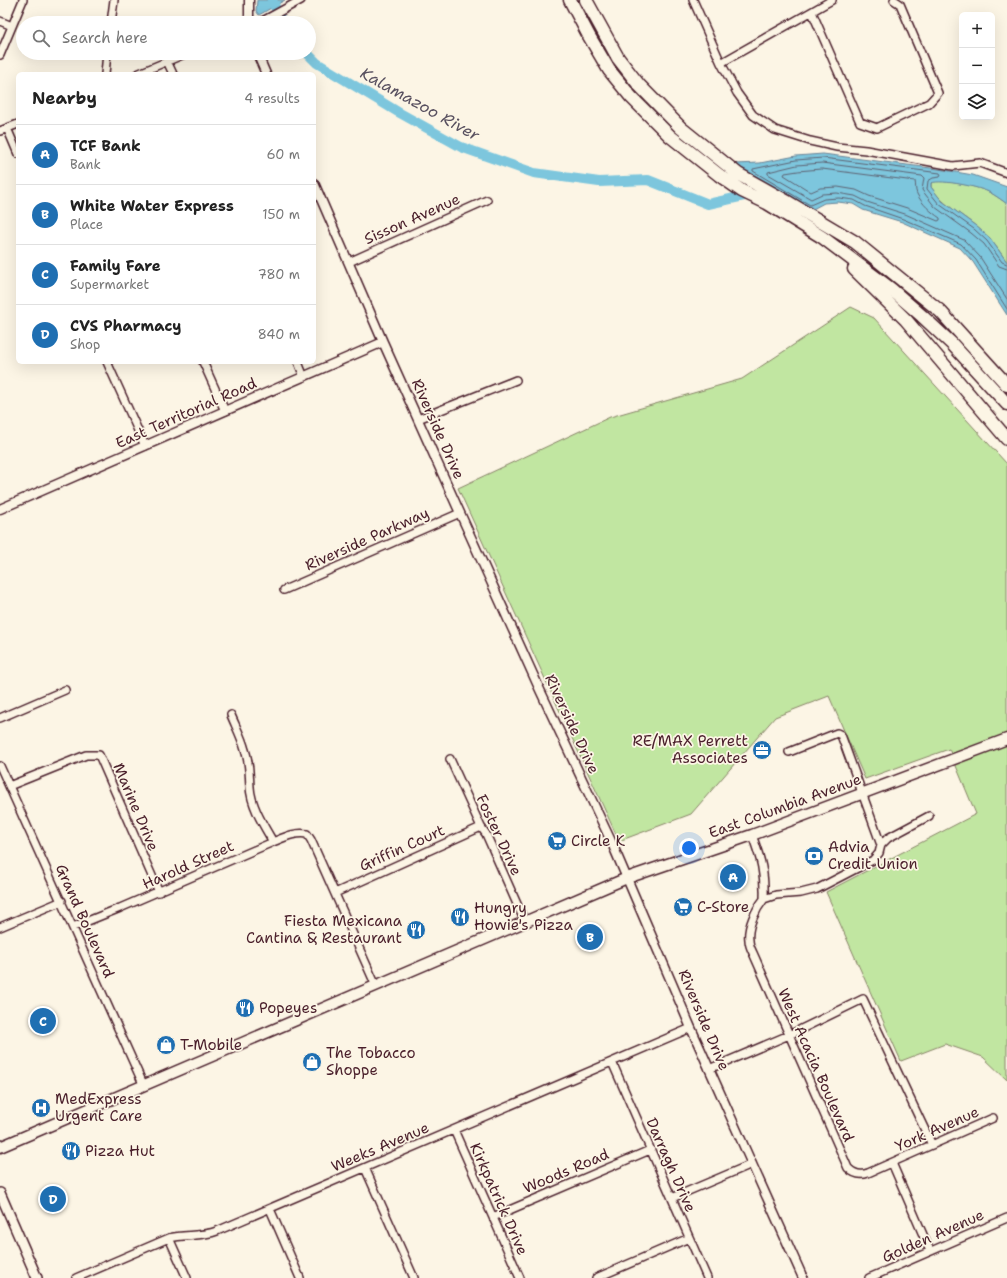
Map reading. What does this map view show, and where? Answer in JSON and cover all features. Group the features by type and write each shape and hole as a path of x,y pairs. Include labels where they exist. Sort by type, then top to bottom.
{"highway":[{"path":"570,0 609,70 631,97 670,136 718,175 742,191 767,203 798,222 891,289 952,344 1007,404"},
{"path":"586,0 618,58 639,86 681,128 748,181 855,242 940,311 1007,384"},
{"path":"822,238 906,320 1007,439"},
{"path":"960,334 1007,376"}],"main road":[{"name":"East Columbia Avenue","path":"0,1147 627,878 752,835 1007,739"},
{"path":"0,1193 3,1207 37,1278"}],"street":[{"path":"16,16 23,0"},
{"path":"112,16 114,0"},
{"path":"249,0 249,16"},
{"path":"693,0 721,64 737,93 753,115 775,130 810,141 837,147 866,150 953,166 980,163 1007,173"},
{"path":"721,64 832,0"},
{"path":"812,12 860,122 877,128 929,103 938,93 900,4 894,0"},
{"path":"272,16 299,1"},
{"path":"0,55 16,17"},
{"path":"0,21 12,26"},
{"path":"105,72 106,60"},
{"path":"260,60 265,72"},
{"path":"142,72 167,61 172,72"},
{"path":"16,125 3,130 16,151"},
{"name":"Riverside Drive","path":"316,190 460,513 627,878 691,1028 803,1278"},
{"name":"Sisson Avenue","path":"349,262 487,200"},
{"name":"East Territorial Road","path":"0,509 383,342"},
{"path":"108,364 145,446"},
{"path":"204,364 225,411"},
{"path":"299,364 304,377"},
{"path":"418,419 516,380"},
{"name":"Riverside Parkway","path":"284,590 460,513"},
{"path":"0,718 65,690"},
{"path":"231,715 246,750 252,796 273,842"},
{"path":"789,752 837,733 841,735 881,845"},
{"name":"Marine Drive","path":"9,786 86,755 99,755 159,892"},
{"name":"Foster Drive","path":"450,759 480,827 486,834 525,922"},
{"name":"Grand Boulevard","path":"0,766 144,1086"},
{"path":"764,899 776,895 801,893 817,889 873,860 879,853 881,845 888,838 929,816"},
{"name":"Griffin Court","path":"335,893 480,827"},
{"name":"Harold Street","path":"73,927 159,892 292,834 307,834 312,840 335,893"},
{"name":"West Acacia Boulevard","path":"752,835 762,864 765,880 764,899 760,903 750,926 749,940 753,953 848,1168 857,1174 864,1174 892,1162"},
{"path":"335,893 376,986"},
{"path":"0,927 62,901"},
{"path":"710,1069 789,1035 863,999 932,1145"},
{"name":"Weeks Avenue","path":"76,1278 169,1238 209,1234 691,1028"},
{"name":"Darragh Drive","path":"612,1062 707,1278"},
{"name":"York Avenue","path":"892,1162 993,1118"},
{"name":"Kirkpatrick Drive","path":"454,1130 520,1278"},
{"name":"Woods Road","path":"493,1217 650,1150"},
{"path":"892,1162 930,1251"},
{"path":"672,1198 752,1164"},
{"path":"365,1168 414,1278"},
{"path":"270,1208 300,1278"},
{"name":"Golden Avenue","path":"869,1278 1007,1218"},
{"path":"169,1238 187,1278"},
{"path":"596,1278 689,1238"}],"green space":[{"path":"935,181 979,188 991,193 1007,204 1007,262 986,235 941,199 931,187 931,183"},
{"path":"851,307 874,318 1007,464 1007,1080 983,1057 945,1044 901,1061 826,892 976,814 949,749 865,779 829,696 775,717 691,814 619,841 458,488 610,417 742,379"}],"water":[{"path":"257,0 285,0 259,15 256,11"},
{"path":"823,154 973,175 1007,187 1007,204 991,193 979,188 943,182 931,183 931,187 942,201 990,238 1007,262 1007,315 973,262 960,248 902,222 863,210 853,204 838,202 824,203 811,210 734,164 760,163 796,156"}],"waterway":[{"name":"Kalamazoo River","path":"272,0 279,16"},
{"name":"Kalamazoo River","path":"314,60 398,112 461,147 534,173 599,182 648,180 708,204 753,194"}],"place":[{"name":"RE/MAX Perrett Associates","path":"762,750"},
{"name":"Circle K","path":"557,841"},
{"name":"Advia Credit Union","path":"814,856"},
{"name":"TCF Bank","path":"733,877"},
{"name":"C-Store","path":"683,907"},
{"name":"Hungry Howie's Pizza","path":"460,917"},
{"name":"Fiesta Mexicana Cantina & Restaurant","path":"416,930"},
{"name":"White Water Express","path":"590,937"},
{"name":"Popeyes","path":"245,1008"},
{"name":"Family Fare","path":"43,1021"},
{"name":"T-Mobile","path":"166,1045"},
{"name":"The Tobacco Shoppe","path":"312,1062"},
{"name":"MedExpress Urgent Care","path":"41,1108"},
{"name":"Pizza Hut","path":"71,1151"},
{"name":"CVS Pharmacy","path":"53,1199"}]}
